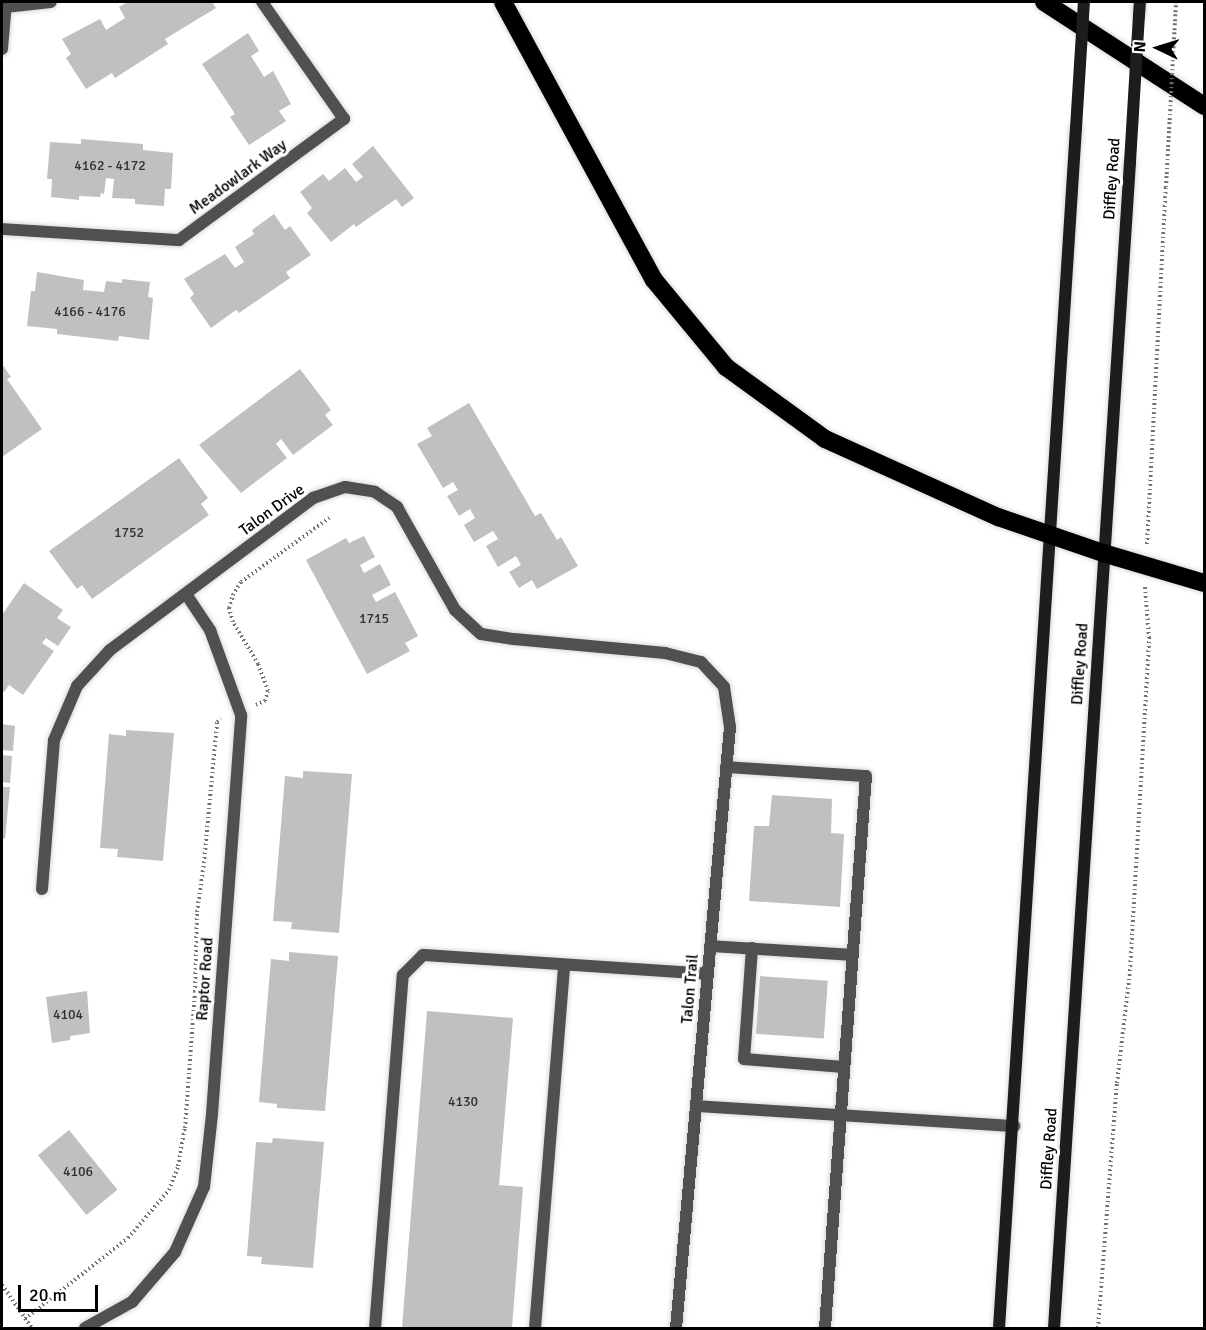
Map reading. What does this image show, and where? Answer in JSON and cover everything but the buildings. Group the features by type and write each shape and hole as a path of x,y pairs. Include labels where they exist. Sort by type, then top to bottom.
{"highway":[{"path":"504,2 654,280 726,367 825,438 1016,525 1204,583"},
{"path":"1044,2 1204,106"}],"main road":[{"path":"999,1329 1014,1126 1084,2"},
{"name":"Diffley Road","path":"1054,1329 1140,2"}],"street":[{"path":"2,49 5,4 51,2"},
{"name":"Meadowlark Way","path":"2,229 179,240 344,119 262,2"},
{"name":"Talon Drive","path":"42,889 54,740 76,686 110,650 313,498 345,487 375,492 397,507 455,610 481,634 665,653 701,662"},
{"name":"Raptor Road","path":"85,1329 132,1302 175,1252 204,1186 212,1114 240,711 210,630 186,594"},
{"name":"Talon Trail","path":"676,1329 730,726 724,687 701,662"},
{"path":"726,767 866,776 825,1329"},
{"path":"710,946 852,955"},
{"path":"752,948 744,1059 844,1067"},
{"path":"375,1329 403,975 423,955 707,974"},
{"path":"536,1329 564,965"},
{"path":"696,1106 1014,1126"}],"path":[{"path":"1098,1329 1117,1083 1130,971 1149,638 1146,566 1176,2"},
{"path":"25,1318 128,1238 169,1190 178,1166 185,1128 197,912 204,863 217,722 265,701 268,691 258,664 233,622 229,608 232,595 241,582 328,518"},
{"path":"2,1285 32,1329"}]}
